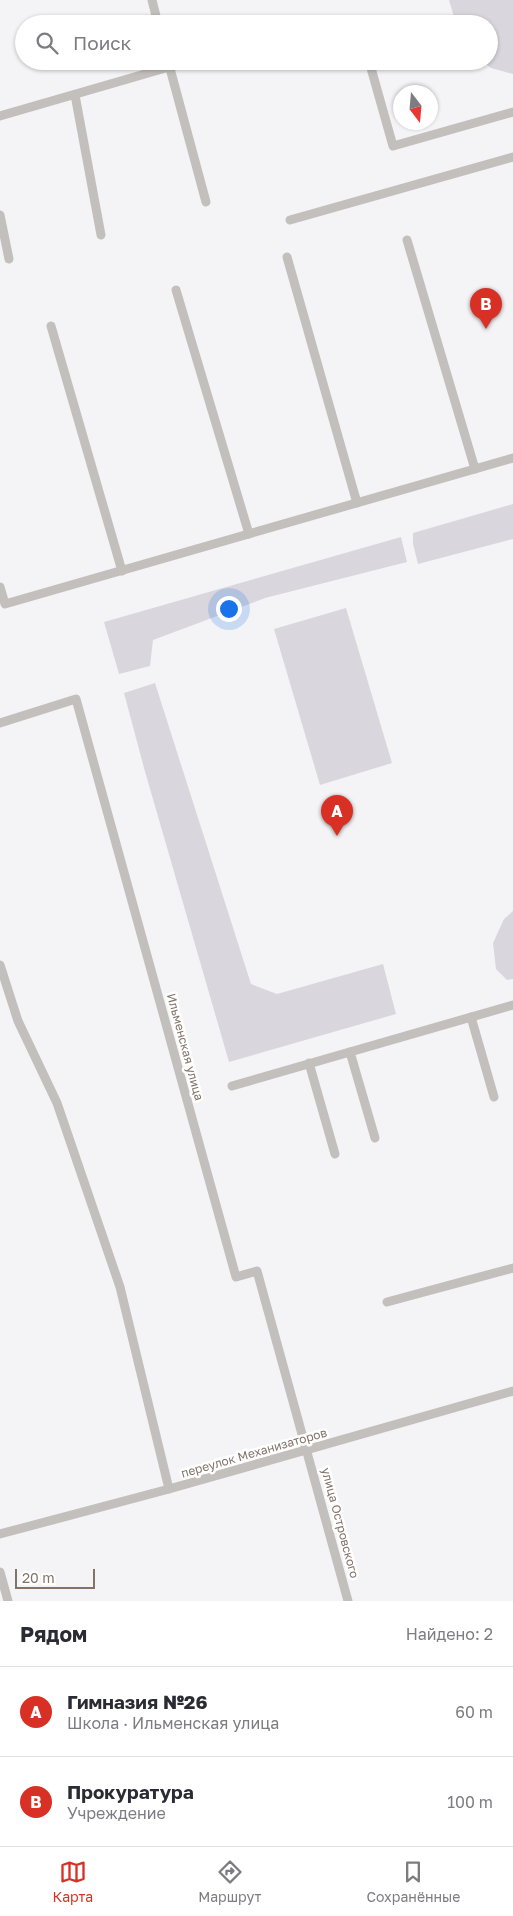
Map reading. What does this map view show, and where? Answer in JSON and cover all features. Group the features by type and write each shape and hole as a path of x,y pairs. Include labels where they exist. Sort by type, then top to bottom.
{"street":[{"path":"152,0 156,15"},
{"path":"0,116 75,95 151,70"},
{"path":"171,70 206,202"},
{"path":"372,70 393,146 513,112"},
{"path":"75,95 101,235"},
{"path":"290,220 513,157"},
{"path":"0,215 9,259"},
{"path":"407,240 475,469"},
{"path":"286,257 357,503"},
{"path":"176,290 249,534"},
{"path":"51,326 122,570"},
{"path":"0,587 5,604 513,458"},
{"name":"Ильменская улица","path":"0,723 76,699 236,1277 257,1271 307,1451"},
{"path":"0,965 18,1021 57,1103 120,1287 169,1490"},
{"path":"232,1086 513,1006"},
{"path":"472,1017 494,1096"},
{"path":"350,1052 375,1138"},
{"path":"309,1063 335,1154"},
{"path":"387,1302 513,1268"},
{"name":"переулок Механизаторов","path":"0,1534 169,1490 513,1391"},
{"name":"улица Островского","path":"307,1451 348,1601"},
{"path":"0,1572 8,1601"}],"shaded area":[{"path":"449,0 513,0 513,74 498,70 498,15 453,15"},
{"path":"513,504 513,539 418,564 413,544 413,533"},
{"path":"401,537 407,562 265,598 153,640 150,666 119,674 104,622"},
{"path":"346,608 392,763 320,785 274,629"},
{"path":"155,683 251,984 277,994 383,964 396,1014 229,1062 124,693"},
{"path":"513,911 513,979 507,980 496,969 493,943 504,919"}],"place":[{"name":"Прокуратура","path":"486,329"},
{"name":"Гимназия №26","path":"337,836"}]}
